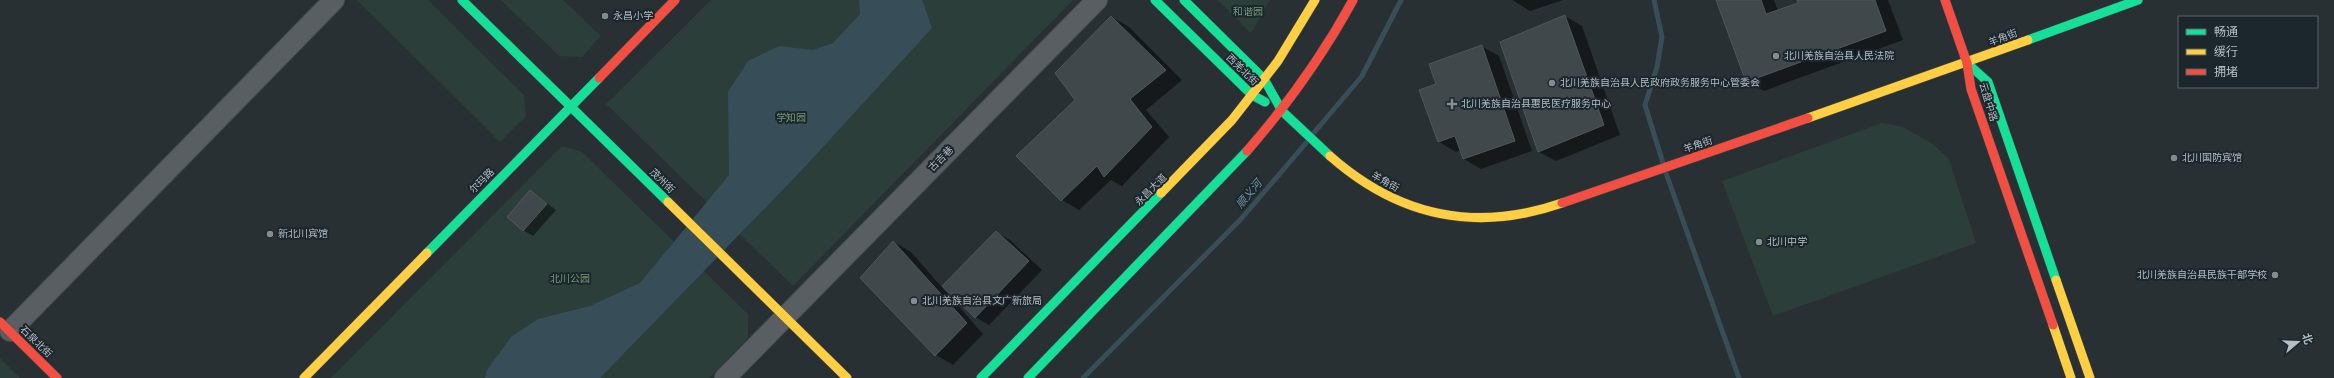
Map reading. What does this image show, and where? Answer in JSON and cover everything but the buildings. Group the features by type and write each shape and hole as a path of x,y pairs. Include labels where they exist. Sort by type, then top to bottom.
{"street":[{"path":"5,326 334,0"},
{"name":"茂州街","path":"462,0 847,378"},
{"name":"尔玛路","path":"304,378 675,0"},
{"name":"古吉巷","path":"725,378 1097,0"},
{"name":"西羌北街","path":"1155,0 1252,95 1282,111"},
{"name":"西羌北街","path":"1184,0 1264,79 1282,111"},
{"name":"永昌大道","path":"981,378 1232,120 1278,61 1316,0"},
{"path":"1028,378 1256,144 1305,81 1338,30 1353,0"},
{"path":"1945,0 1967,63"},
{"name":"羊角街","path":"1282,111 1302,132 1332,159 1382,194 1411,207 1469,218 1498,218 1528,213 1679,163 1967,63 2138,0"},
{"name":"云盘中路","path":"1967,63 1971,89 2071,378"},
{"name":"云盘中路","path":"1967,63 1988,82 2090,378"},
{"name":"石泉北街","path":"5,326 57,378"}],"green space":[{"path":"357,0 428,0 524,95 526,116 500,142"},
{"path":"501,0 563,0 601,36 582,57 559,56"},
{"name":"学知园","path":"711,0 1073,0 793,286 606,104"},
{"name":"和谐园","path":"1218,0 1270,0 1251,33"},
{"path":"1882,123 1903,127 1933,144 1949,159 1976,243 1773,316 1722,181"},
{"name":"北川公园","path":"562,146 581,151 748,314 748,338 709,378 331,378"},
{"path":"0,358 20,378 0,378"}],"water":[{"path":"859,0 922,0 932,28 801,171 600,378 485,378 487,370 511,337 538,319 590,306 640,283 729,175 728,92 748,61 779,46 813,50 833,43 860,14"}],"waterway":[{"name":"顺义河","path":"1312,135 1362,76 1401,0"},
{"path":"1654,0 1662,37 1657,67 1645,105 1663,163"},
{"name":"顺义河","path":"1083,378 1241,219 1306,143"},
{"path":"1666,173 1739,378"}],"traffic: fast":[{"path":"462,0 668,202"},
{"path":"1155,0 1252,95 1265,102"},
{"path":"1184,0 1264,79 1282,111 1330,156"},
{"path":"2028,40 2138,0"},
{"path":"1967,63 1988,82 2056,280"},
{"path":"427,253 599,78"},
{"path":"1028,378 1247,151"},
{"path":"981,378 1161,193"}],"traffic: slow":[{"path":"1161,193 1232,120 1278,61 1315,0"},
{"path":"1808,118 2028,40"},
{"path":"1330,156 1356,176 1383,193 1411,205 1439,213 1469,217 1499,217 1530,212 1562,203"},
{"path":"668,202 847,378"},
{"path":"304,378 427,253"},
{"path":"2056,280 2090,378"},
{"path":"2053,325 2071,378"}],"traffic: jam":[{"path":"599,78 675,0"},
{"path":"1247,151 1291,97 1317,60 1353,0"},
{"path":"1945,0 1967,63 1971,89 2053,325"},
{"path":"1562,203 1808,118"},
{"path":"0,322 57,378"}],"place":[{"name":"永昌小学","path":"605,16"},
{"name":"北川羌族自治县人民法院","path":"1776,56"},
{"name":"北川羌族自治县人民政府政务服务中心管委会","path":"1552,83"},
{"name":"北川羌族自治县惠民医疗服务中心","path":"1452,104"},
{"name":"北川国防宾馆","path":"2174,158"},
{"name":"新北川宾馆","path":"270,234"},
{"name":"北川中学","path":"1759,242"},
{"name":"北川羌族自治县民族干部学校","path":"2275,275"},
{"name":"北川羌族自治县文广新旅局","path":"914,301"}]}
